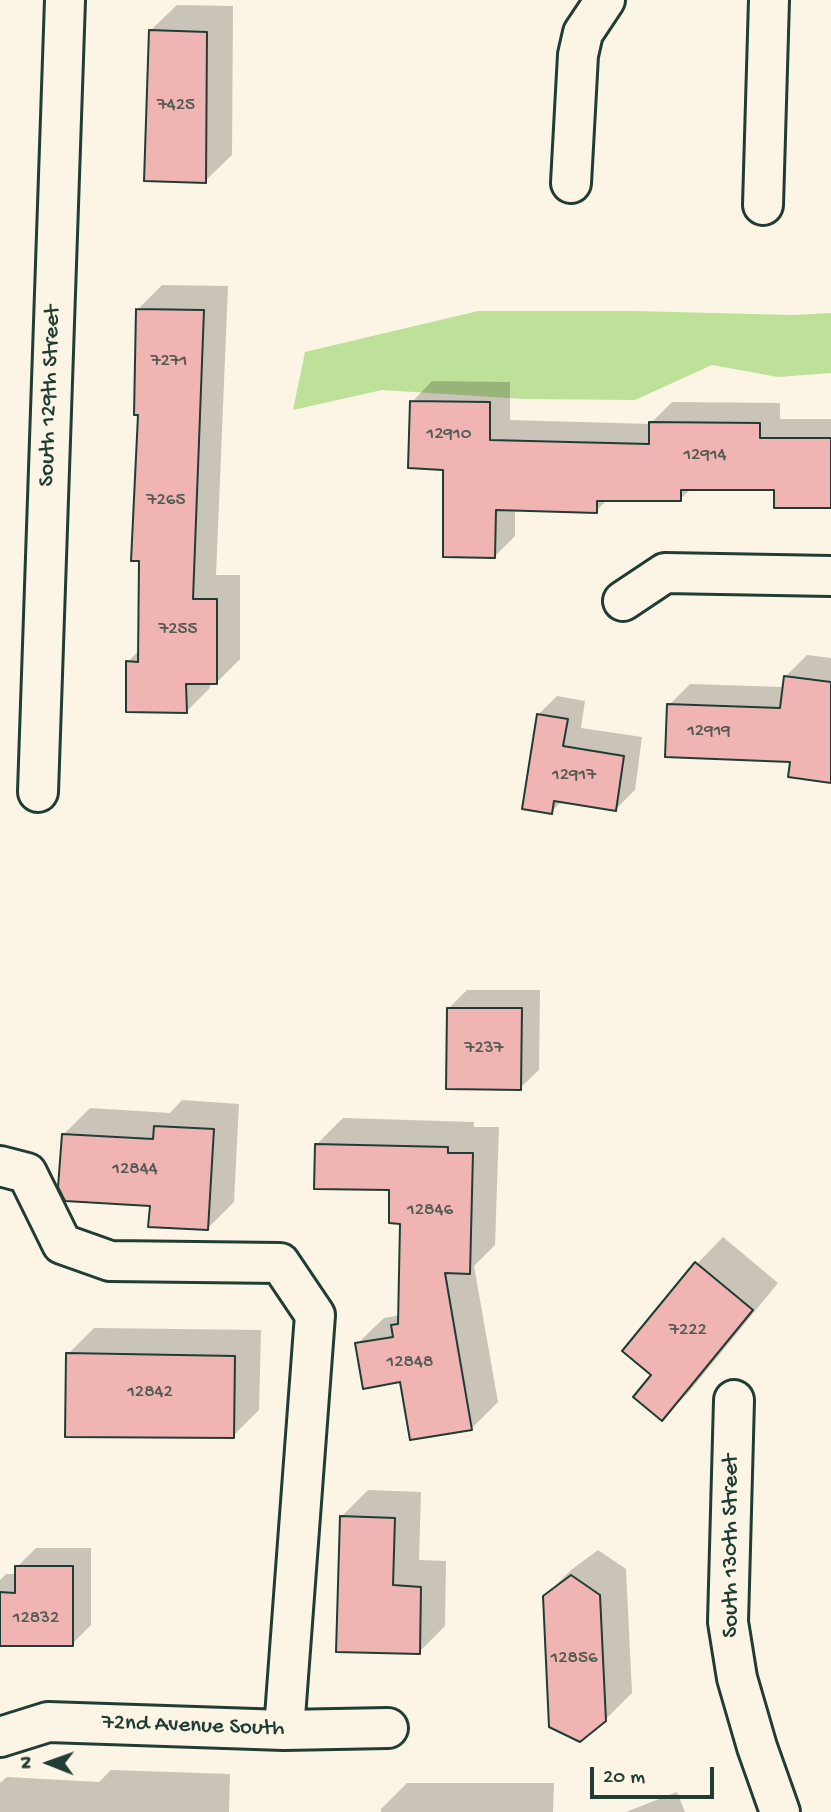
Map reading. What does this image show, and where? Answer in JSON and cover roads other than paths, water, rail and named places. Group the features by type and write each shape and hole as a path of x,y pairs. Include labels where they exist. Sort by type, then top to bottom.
{"street":[{"name":"South 129th Street","path":"38,792 65,0"},
{"path":"572,183 578,55 583,33 605,0"},
{"path":"763,205 769,0"},
{"path":"623,601 665,573 831,576"},
{"path":"0,1166 27,1173 62,1244 110,1261 280,1263 314,1315 284,1730"},
{"name":"South 130th Street","path":"734,1400 728,1622 737,1678 780,1812"},
{"name":"72nd Avenue South","path":"0,1737 48,1722 284,1730 388,1728"}]}
